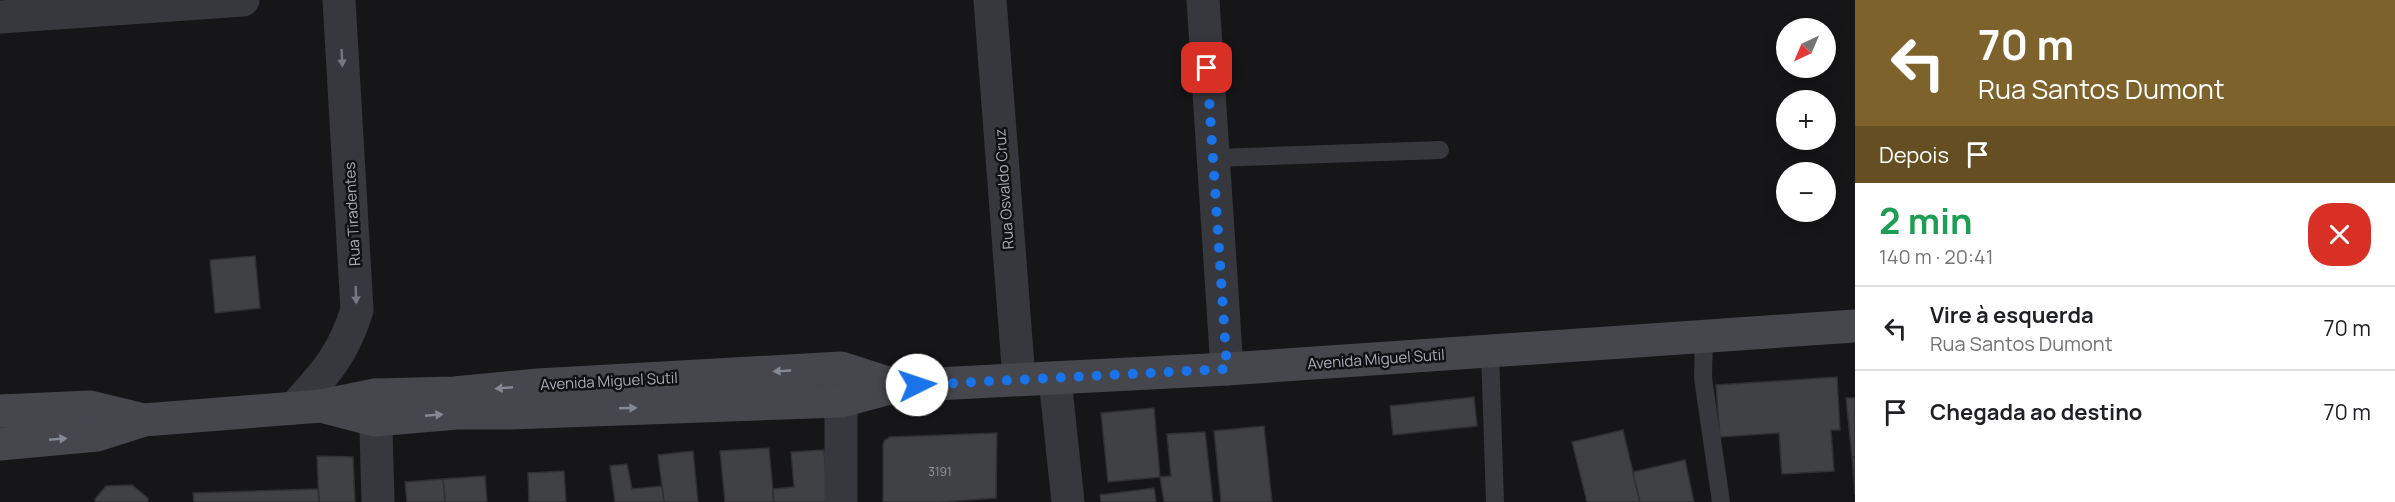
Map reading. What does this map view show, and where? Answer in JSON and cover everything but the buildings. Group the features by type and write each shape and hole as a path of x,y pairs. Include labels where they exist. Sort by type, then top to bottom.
{"main road":[{"name":"Avenida Miguel Sutil","path":"0,444 97,435 144,420 308,407 375,407 457,413 510,413 841,401 897,386 1227,369 1855,326"},
{"name":"Avenida Miguel Sutil","path":"375,407 454,393 549,384 841,368 897,386"},
{"name":"Avenida Miguel Sutil","path":"0,411 90,407 144,420"}],"street":[{"path":"0,17 243,0"},
{"name":"Rua Tiradentes","path":"308,407 338,357 357,310 339,0"},
{"name":"Rua Osvaldo Cruz","path":"990,0 1019,379"},
{"path":"1203,0 1227,369"},
{"path":"841,368 841,502"},
{"path":"1055,379 1068,502"},
{"path":"375,407 378,502"}],"lane":[{"path":"1213,158 1440,150"},
{"path":"1704,336 1703,378 1720,502"},
{"path":"1490,351 1495,502"}],"route":[{"path":"917,385 1227,369 1207,68"}]}
